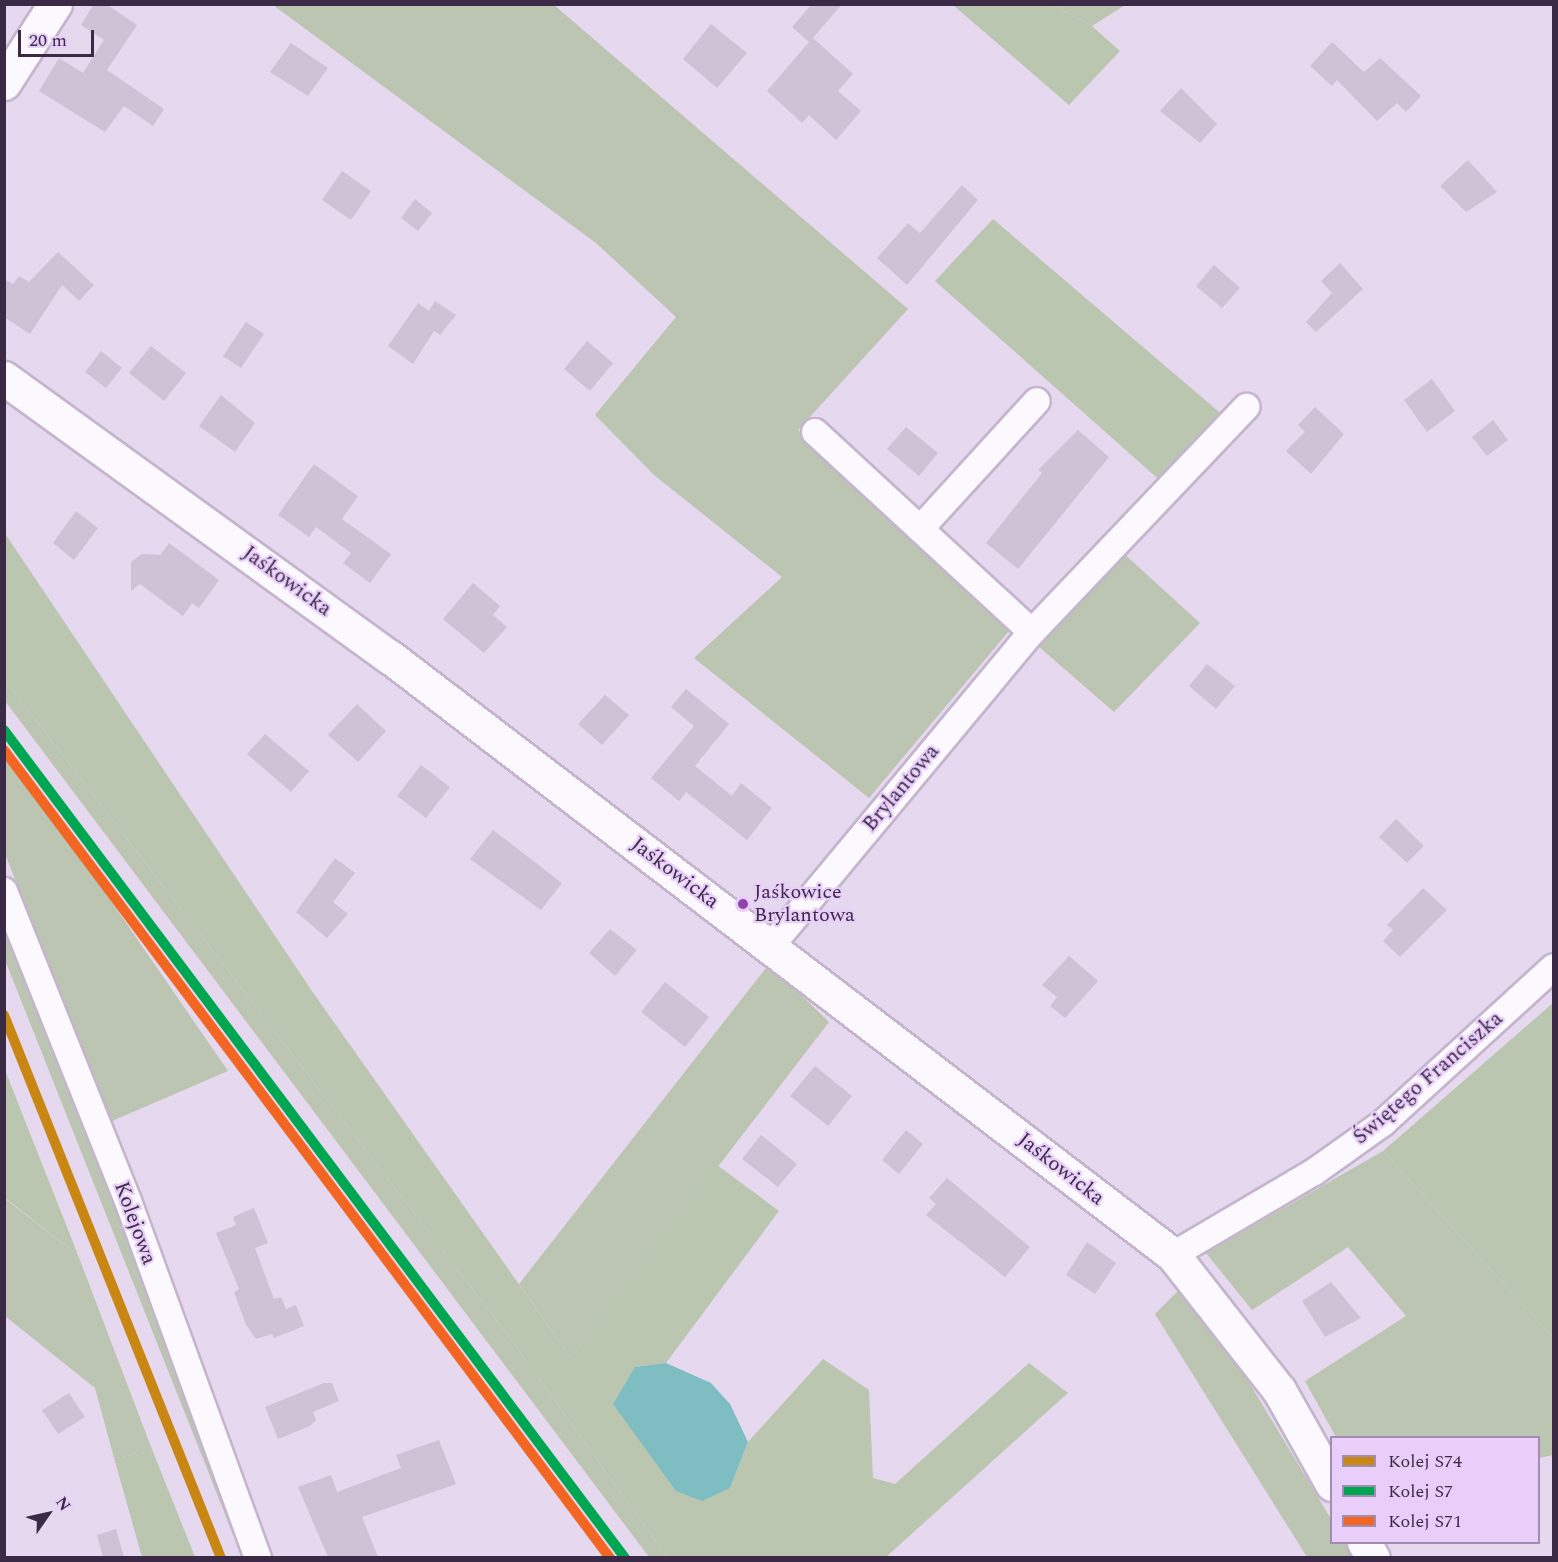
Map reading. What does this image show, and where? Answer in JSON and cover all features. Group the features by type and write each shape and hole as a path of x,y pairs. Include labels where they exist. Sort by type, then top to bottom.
{"street":[{"path":"4,83 55,4"},
{"name":"Jaśkowicka","path":"4,378 390,657 1173,1255 1279,1390 1330,1480"},
{"path":"920,529 1037,401"},
{"name":"Brylantowa","path":"771,946 1032,632 1246,407"},
{"path":"815,432 1032,632"},
{"name":"Kolejowa","path":"4,891 124,1191 258,1557"},
{"name":"Świętego Franciszka","path":"1173,1255 1314,1172 1383,1123 1554,967"},
{"path":"1365,1544 1373,1557"}],"shaded area":[{"path":"273,5 554,5 908,309 798,430 1014,625 869,798 694,658 782,577 654,475 595,415 676,317 596,243"},
{"path":"953,5 1053,5 1092,26 1120,51 1069,105"},
{"path":"1053,5 1125,5 1092,26"},
{"path":"993,219 1225,417 1164,484 935,281"},
{"path":"4,532 314,994 571,1358 717,1165 779,1211 666,1363 635,1367 730,1488 748,1442 823,1359 869,1390 873,1478 895,1484 1029,1363 1068,1393 886,1557 667,1557 507,1334 5,680"},
{"path":"1121,551 1200,623 1114,712 1038,646"},
{"path":"5,680 507,1334 667,1557 649,1557 5,701"},
{"path":"4,754 58,824 228,1071 112,1121 5,854"},
{"path":"4,907 250,1557 242,1557 5,960"},
{"path":"769,964 829,1022 571,1358 519,1284"},
{"path":"1553,1003 1553,1338 1383,1151"},
{"path":"5,1070 78,1255 5,1198"},
{"path":"1383,1151 1553,1338 1553,1455 1540,1458 1540,1436 1335,1436 1305,1381 1406,1316 1348,1247 1252,1310 1206,1253"},
{"path":"4,1198 78,1255 153,1452 114,1458 95,1388 5,1316"},
{"path":"1178,1291 1238,1364 1330,1517 1330,1544 1347,1544 1355,1557 1307,1557 1155,1314"},
{"path":"666,1363 711,1383 730,1404 748,1442 730,1488 702,1501 676,1491 613,1404 635,1367"},
{"path":"153,1452 195,1557 142,1557 114,1458"}],"building":[{"path":"94,4 106,4 137,25 107,70 164,109 153,126 124,106 105,132 39,91 59,58 83,73 104,40 81,25"},
{"path":"812,4 842,4 813,38 853,74 838,91 861,111 836,140 809,115 802,123 767,91 809,42 792,27"},
{"path":"711,24 747,53 717,88 683,59"},
{"path":"1332,42 1364,72 1380,58 1421,96 1406,112 1397,103 1377,121 1337,80 1332,86 1310,66"},
{"path":"291,43 328,68 308,96 270,72"},
{"path":"1181,88 1217,124 1200,143 1160,111"},
{"path":"1468,160 1497,192 1466,212 1440,186"},
{"path":"342,171 371,191 351,220 322,200"},
{"path":"962,185 978,200 907,285 877,258 908,223 920,233"},
{"path":"415,199 432,213 418,231 401,218"},
{"path":"58,252 94,285 79,301 62,285 30,334 4,317 4,279 13,284 19,276 29,282"},
{"path":"1340,263 1363,289 1316,332 1306,322 1332,293 1321,281"},
{"path":"1214,265 1240,288 1222,308 1196,286"},
{"path":"435,301 456,315 440,335 434,331 413,364 388,346 418,303 429,311"},
{"path":"246,322 264,334 241,368 223,356"},
{"path":"587,341 613,363 590,391 564,369"},
{"path":"151,346 186,373 164,401 129,373"},
{"path":"101,351 122,368 106,388 85,372"},
{"path":"1432,379 1455,411 1427,432 1404,400"},
{"path":"221,395 255,423 235,452 199,426"},
{"path":"1315,407 1344,434 1311,474 1286,451 1305,432 1298,425"},
{"path":"1493,420 1508,440 1487,456 1472,437"},
{"path":"906,427 938,453 919,476 887,449"},
{"path":"1078,430 1109,457 1018,569 986,543 1042,473 1038,470"},
{"path":"314,464 358,496 342,519 391,554 370,583 343,563 351,553 316,527 309,537 278,515"},
{"path":"76,511 98,528 74,560 53,543"},
{"path":"169,543 219,580 199,608 192,603 183,616 140,584 131,591 131,562 142,554 160,555"},
{"path":"473,583 500,606 493,615 507,627 484,653 443,619"},
{"path":"1207,664 1235,686 1216,709 1189,686"},
{"path":"686,689 729,724 695,766 732,796 741,783 772,808 747,840 686,792 679,801 651,778 694,726 671,707"},
{"path":"605,695 629,715 602,745 578,724"},
{"path":"357,704 386,731 358,762 328,735"},
{"path":"265,734 309,771 291,792 247,754"},
{"path":"421,765 450,787 426,818 397,796"},
{"path":"1396,819 1424,846 1407,863 1379,837"},
{"path":"493,830 562,883 541,910 470,859"},
{"path":"335,858 355,873 333,902 348,914 327,938 296,912"},
{"path":"1423,888 1447,910 1400,957 1383,941 1393,930 1387,925"},
{"path":"610,929 637,950 615,976 589,953"},
{"path":"1069,956 1098,981 1065,1018 1050,1006 1057,997 1042,985"},
{"path":"665,982 709,1017 685,1047 641,1012"},
{"path":"815,1066 852,1096 828,1126 790,1096"},
{"path":"906,1130 923,1144 899,1174 882,1160"},
{"path":"761,1135 797,1164 778,1187 742,1159"},
{"path":"947,1178 1030,1247 1005,1277 926,1215 936,1204 929,1198"},
{"path":"254,1208 268,1243 255,1248 274,1299 281,1297 286,1309 296,1305 304,1326 274,1338 272,1334 256,1339 246,1325 234,1292 239,1289 216,1233 236,1225 233,1217"},
{"path":"1087,1242 1116,1263 1095,1294 1066,1275"},
{"path":"1331,1282 1361,1318 1325,1337 1302,1301"},
{"path":"324,1383 332,1383 339,1401 313,1412 316,1420 310,1426 278,1439 265,1407"},
{"path":"69,1393 85,1417 58,1434 42,1410"},
{"path":"439,1440 456,1484 362,1517 378,1557 328,1557 298,1487 331,1475 337,1492 401,1468 396,1455"},
{"path":"116,1529 124,1557 103,1557 97,1535"}],"rail line":[{"name":"S7","path":"4,730 625,1558"},
{"name":"S71","path":"4,750 610,1558"},
{"name":"S74","path":"4,1015 221,1558"}],"place":[{"name":"Jaśkowice Brylantowa","path":"743,904"}]}
